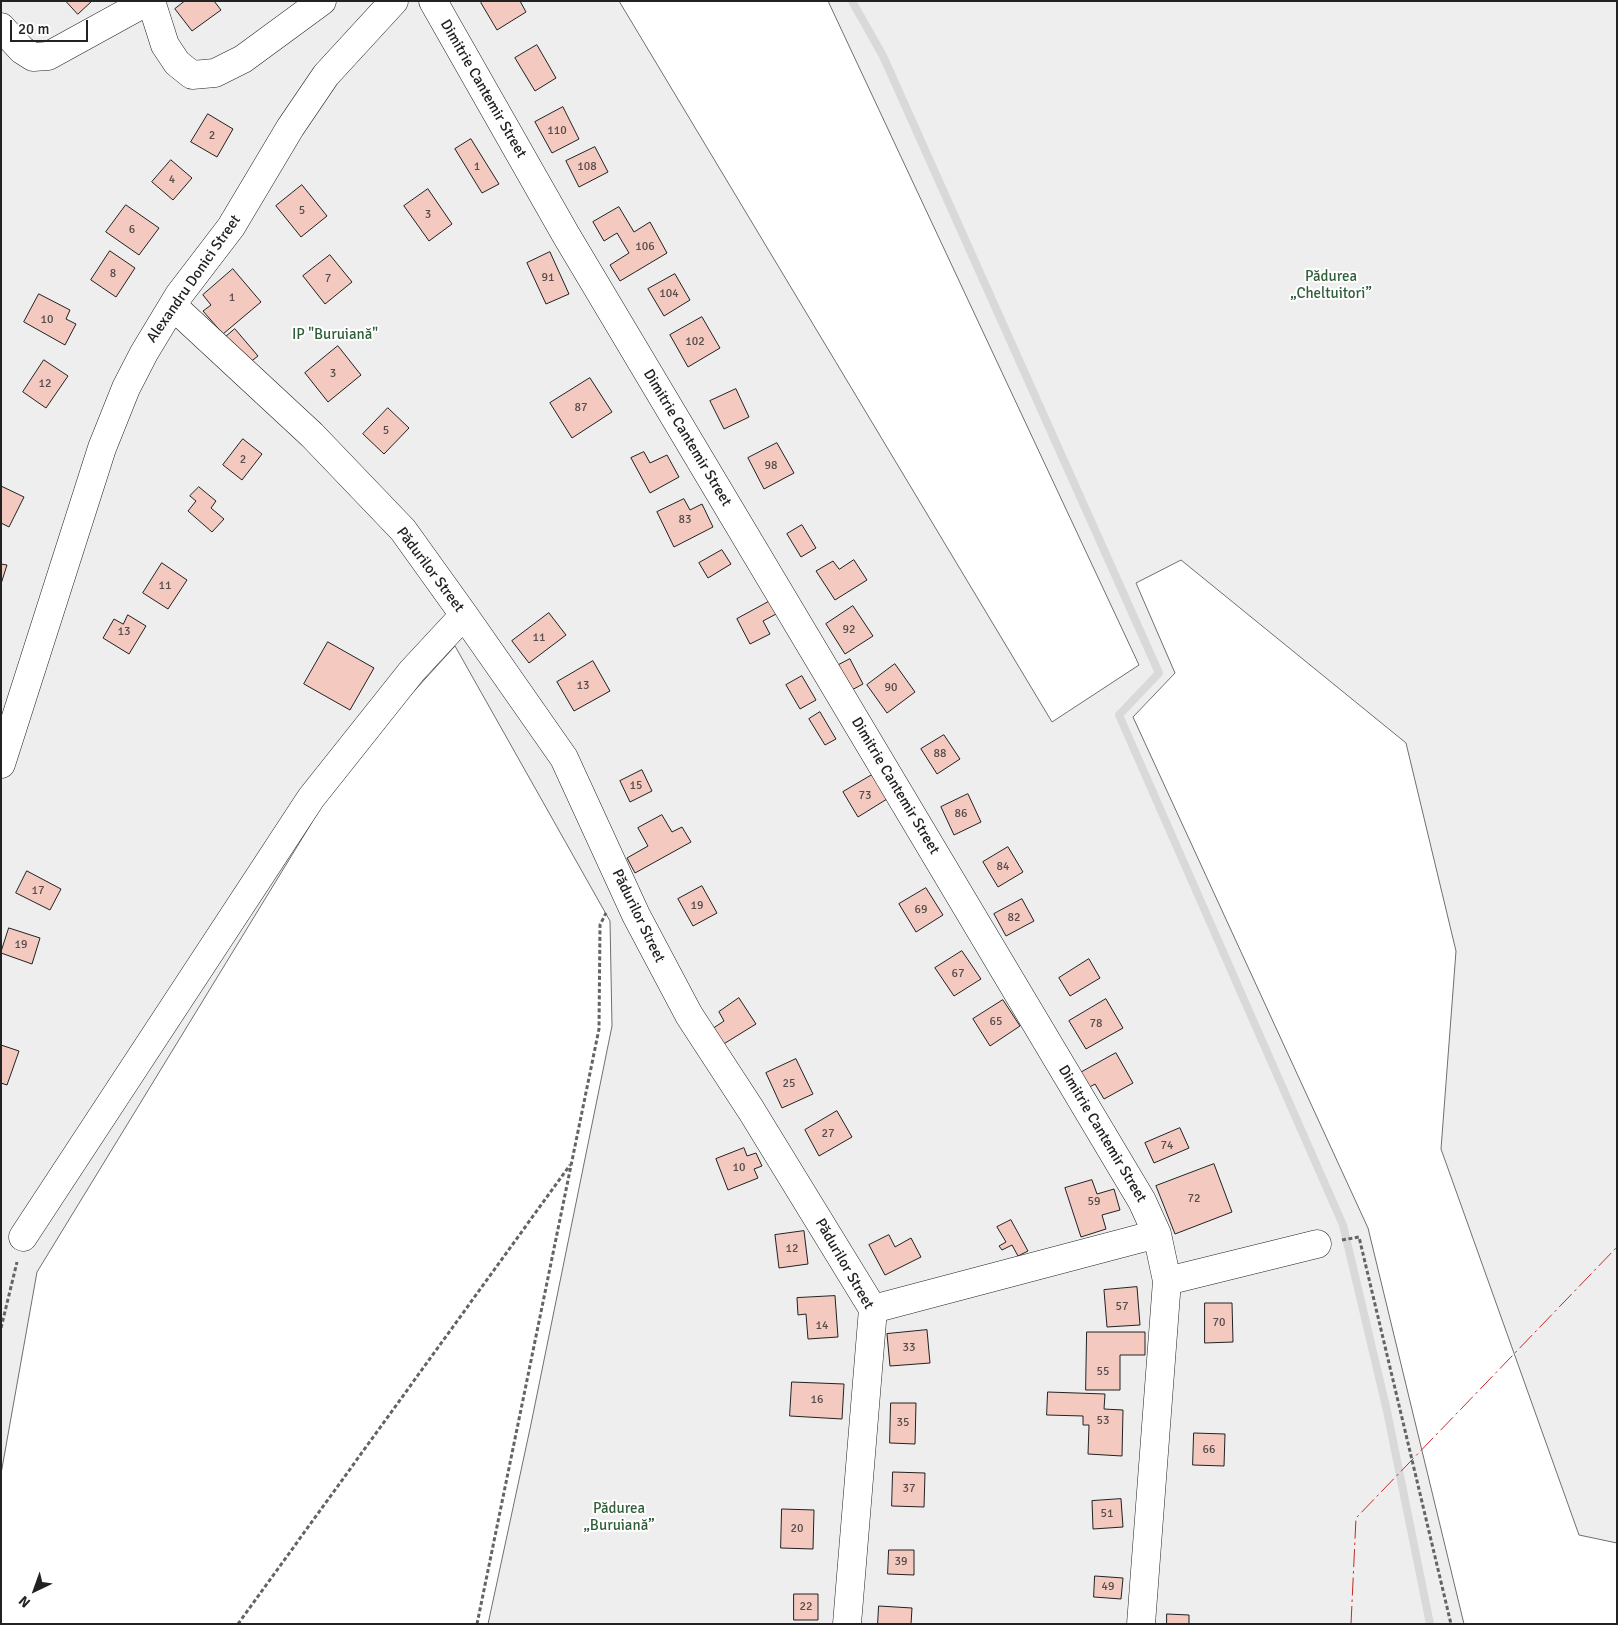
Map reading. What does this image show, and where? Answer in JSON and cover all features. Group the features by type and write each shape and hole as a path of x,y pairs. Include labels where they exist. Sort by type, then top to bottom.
{"street":[{"path":"1,27 22,50 33,57 48,56 149,1 165,46 177,63 192,75 215,73 243,59 322,1"},
{"name":"Alexandru Donici Street","path":"1,764 102,448 126,388 144,352 179,295 231,227 290,128 326,75 394,1"},
{"name":"Dimitrie Cantemir Street","path":"433,1 566,236 1142,1201 1157,1234 1167,1281 1141,1624"},
{"name":"Pădurilor Street","path":"173,306 312,435 403,530 564,758 628,896 689,1015 751,1110 873,1309 847,1624"},
{"path":"23,1237 311,798 412,671 464,615"},
{"path":"873,1309 1157,1234"},
{"path":"1167,1281 1325,1243"}],"path":[{"path":"477,1624 599,1029 600,925 610,904 628,896"},
{"path":"238,1624 572,1162"},
{"path":"1,1328 23,1237"},
{"path":"1325,1243 1359,1237 1451,1624"}],"green space":[{"name":"IP \"Buruiană\"","path":"1,1 619,1 1052,722 1139,665 828,1 1617,1 1617,1543 1579,1535 1441,1149 1456,951 1406,743 1181,560 1136,583 1175,673 1133,717 1368,1228 1464,1624 488,1624 612,1026 610,921 455,646 347,765 37,1272 1,1474"}],"building":[{"path":"66,1 92,1 78,14"},
{"path":"185,1 214,1 221,10 192,31 175,9"},
{"path":"483,1 520,1 526,12 497,30 481,3"},
{"path":"537,45 556,78 535,91 515,58"},
{"path":"563,107 579,139 552,153 535,122"},
{"path":"208,114 233,129 217,157 191,142"},
{"path":"471,139 499,184 482,193 455,149"},
{"path":"595,147 608,172 579,187 566,161"},
{"path":"171,160 192,178 173,200 152,182"},
{"path":"302,185 327,216 301,237 276,206"},
{"path":"428,189 452,224 429,241 404,206"},
{"path":"126,205 159,228 139,255 106,232"},
{"path":"619,207 634,232 650,222 667,253 620,281 610,265 629,253 617,233 604,241 593,222"},
{"path":"110,251 135,268 116,297 91,280"},
{"path":"550,252 569,294 546,304 527,263"},
{"path":"330,255 352,282 325,304 303,276"},
{"path":"233,269 261,302 223,334 203,311 211,305 203,295"},
{"path":"675,274 690,300 664,316 648,289"},
{"path":"39,294 70,310 66,319 76,324 65,345 24,322"},
{"path":"702,317 720,348 688,367 670,335"},
{"path":"235,329 258,356 244,367 222,340"},
{"path":"338,346 361,375 328,402 305,373"},
{"path":"44,360 68,376 46,408 23,392"},
{"path":"590,378 612,412 572,438 550,403"},
{"path":"736,389 749,417 724,429 710,401"},
{"path":"388,408 409,428 384,454 363,434"},
{"path":"243,439 262,454 242,480 223,465"},
{"path":"777,443 794,473 764,489 748,458"},
{"path":"644,452 650,463 667,455 679,477 650,493 631,458"},
{"path":"1,486 24,497 9,527 1,523"},
{"path":"199,487 216,501 211,508 224,519 212,532 188,511 196,501 190,496"},
{"path":"684,499 690,510 702,504 713,527 674,547 657,512"},
{"path":"802,525 816,548 801,557 787,534"},
{"path":"722,550 731,564 708,578 699,563"},
{"path":"854,560 867,580 835,600 816,571 833,561 839,569"},
{"path":"162,563 187,580 168,609 143,593"},
{"path":"1,564 7,565 1,584"},
{"path":"772,600 778,613 763,621 770,634 750,644 737,619"},
{"path":"853,606 873,636 845,654 826,624"},
{"path":"549,613 566,635 529,663 512,641"},
{"path":"128,615 146,626 129,654 103,638 114,619 123,624"},
{"path":"328,642 374,668 350,710 304,684"},
{"path":"850,659 863,684 846,693 833,668"},
{"path":"593,661 610,691 574,711 557,682"},
{"path":"895,664 915,692 887,713 867,685"},
{"path":"802,676 816,700 800,709 786,685"},
{"path":"820,712 836,739 825,745 809,719"},
{"path":"944,735 960,759 937,774 921,749"},
{"path":"642,770 652,791 630,802 620,781"},
{"path":"872,775 887,799 858,817 843,792"},
{"path":"968,794 981,822 954,835 941,807"},
{"path":"662,815 672,832 682,827 691,842 635,873 627,858 648,846 638,828"},
{"path":"1008,847 1023,872 998,887 983,862"},
{"path":"27,871 61,889 50,910 16,893"},
{"path":"702,886 717,913 693,926 678,899"},
{"path":"926,888 943,915 916,932 899,904"},
{"path":"1022,899 1034,921 1006,936 994,914"},
{"path":"9,928 40,938 32,964 1,953"},
{"path":"962,951 981,979 954,996 935,968"},
{"path":"1089,959 1100,978 1070,996 1059,978"},
{"path":"739,998 756,1024 722,1045 712,1029 724,1021 719,1012"},
{"path":"1106,999 1123,1028 1086,1049 1069,1021"},
{"path":"1003,1000 1020,1026 990,1046 973,1019"},
{"path":"1,1045 19,1051 7,1085 1,1083"},
{"path":"1116,1053 1133,1083 1104,1099 1095,1084 1081,1092 1073,1077"},
{"path":"796,1059 813,1094 782,1108 766,1073"},
{"path":"837,1111 852,1137 819,1156 805,1130"},
{"path":"1180,1128 1189,1148 1154,1163 1145,1143"},
{"path":"744,1148 747,1156 756,1153 762,1166 754,1169 758,1178 728,1190 716,1159"},
{"path":"1214,1164 1232,1212 1175,1234 1156,1186"},
{"path":"1092,1180 1097,1194 1114,1189 1120,1210 1102,1215 1106,1229 1081,1237 1065,1188"},
{"path":"1011,1220 1028,1251 1018,1256 1012,1245 1002,1250 999,1246 1006,1242 997,1227"},
{"path":"804,1231 808,1264 779,1268 775,1235"},
{"path":"889,1235 895,1247 911,1238 921,1257 885,1275 869,1245"},
{"path":"1137,1287 1140,1325 1107,1327 1104,1290"},
{"path":"835,1296 838,1337 808,1339 806,1314 798,1315 797,1298"},
{"path":"1205,1303 1232,1303 1233,1342 1205,1343"},
{"path":"927,1330 930,1363 890,1366 887,1334"},
{"path":"1087,1332 1145,1332 1145,1355 1120,1355 1120,1390 1086,1390"},
{"path":"792,1382 844,1384 842,1419 790,1416"},
{"path":"1048,1392 1105,1394 1104,1409 1123,1410 1122,1456 1088,1454 1089,1425 1083,1425 1083,1416 1047,1415"},
{"path":"891,1403 916,1403 915,1444 890,1443"},
{"path":"1194,1433 1225,1434 1224,1466 1193,1465"},
{"path":"893,1472 925,1473 924,1507 892,1506"},
{"path":"1121,1499 1123,1527 1093,1529 1092,1501"},
{"path":"782,1509 814,1510 813,1549 781,1548"},
{"path":"889,1550 914,1550 914,1575 888,1574"},
{"path":"1095,1576 1123,1578 1121,1599 1094,1597"},
{"path":"794,1594 818,1594 818,1620 794,1620"},
{"path":"879,1606 912,1608 911,1624 878,1624"},
{"path":"1167,1614 1189,1615 1189,1624 1167,1624"}],"waterway":[{"path":"852,1 883,56 1159,673 1119,715 1343,1225 1387,1411 1430,1624"}],"power":[{"path":"1351,1624 1356,1518 1617,1247"}],"park label":[{"name":"Pădurea „Cheltuitori”","path":"1331,286"},
{"name":"Pădurea „Buruiană”","path":"619,1518"}]}
